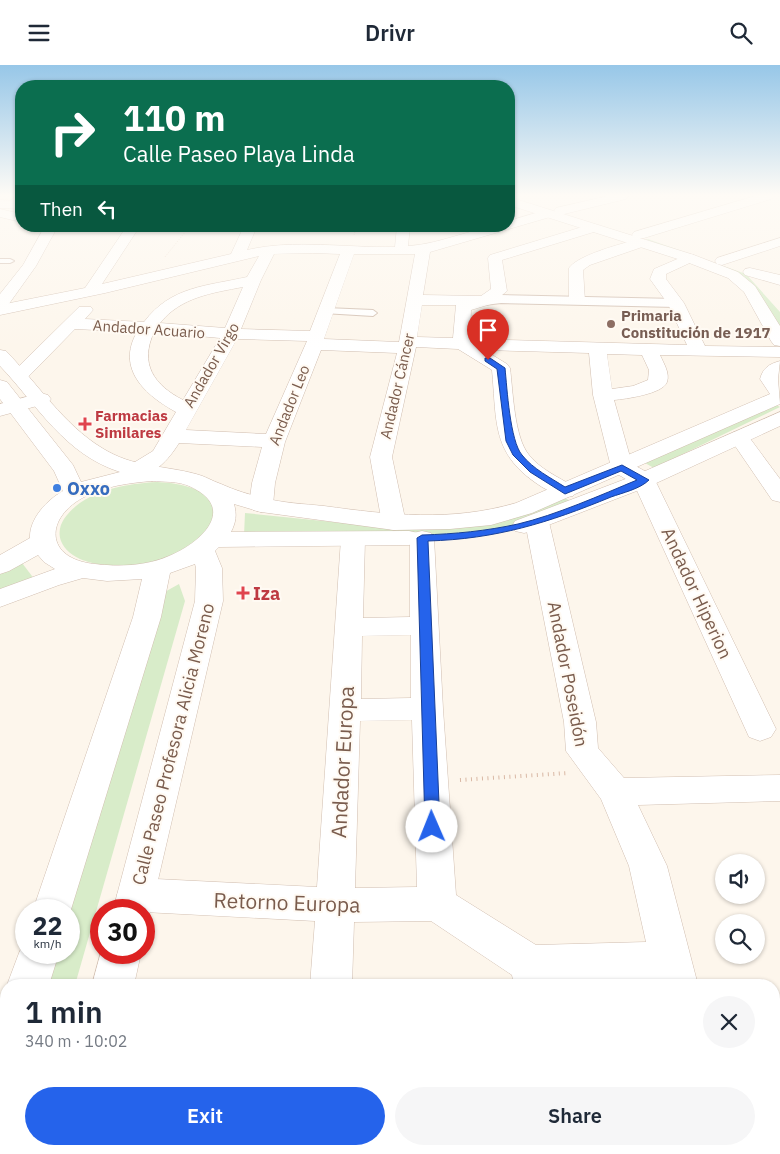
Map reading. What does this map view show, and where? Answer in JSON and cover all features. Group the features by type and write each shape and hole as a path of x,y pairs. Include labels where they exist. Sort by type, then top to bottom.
{"street":[{"path":"0,305 30,266 41,247"},
{"path":"20,374 72,324 98,290 98,277 119,247"},
{"path":"237,256 241,247"},
{"path":"401,251 402,247"},
{"path":"0,309 98,290 270,249 401,251 431,247"},
{"path":"529,247 495,258 500,291 485,301 463,307 461,343 501,368 511,441 517,455 533,470 565,491"},
{"path":"578,301 576,269 585,262 621,247"},
{"path":"660,247 722,269 744,282 780,341"},
{"path":"669,247 722,261 750,272 775,286"},
{"path":"722,261 765,247"},
{"name":"Andador Virgo","path":"145,472 161,455 231,334 254,280 270,249"},
{"name":"Andador Cáncer","path":"394,523 381,457 407,345 423,249"},
{"name":"Andador Leo","path":"261,505 263,477 276,430 316,340 348,251"},
{"path":"689,258 659,272 658,279 676,303 699,351"},
{"path":"0,275 9,259"},
{"path":"186,409 160,394 148,383 138,362 137,352 149,327 166,306 175,300 204,291 254,280"},
{"path":"414,299 676,303"},
{"name":"Andador Acuario","path":"72,324 149,327 407,345 461,343 649,350 780,352"},
{"path":"597,348 603,395 622,467 644,480"},
{"path":"603,395 630,394 645,390 657,383 658,369 649,350"},
{"path":"0,355 20,374 67,429 88,449 120,466 196,481 212,489 261,505 394,523 450,523 491,518 565,491 780,397"},
{"path":"780,367 771,372 769,379 773,387 780,393"},
{"path":"0,386 8,408 65,470 75,493"},
{"path":"8,408 41,399"},
{"path":"208,545 463,537 506,530 537,522 644,480 780,419"},
{"path":"172,436 274,441"},
{"path":"739,437 780,495"},
{"path":"145,472 107,481 75,493 59,504 48,516 42,529 42,542 50,553 63,563 82,570 106,573 123,573 158,568 182,560 208,545 226,521 225,504 212,489"},
{"name":"Andador Hiperion","path":"644,480 760,729"},
{"name":"Andador Poseidón","path":"537,522 580,722 582,751 606,782 648,866 674,973"},
{"path":"422,538 427,709 437,904 533,974 674,973"},
{"name":"Andador Europa","path":"331,979 353,539"},
{"path":"0,566 42,542"},
{"name":"Calle Paseo Profesora Alicia Moreno","path":"135,899 209,601 210,568 208,545"},
{"path":"56,899 147,617 158,568"},
{"path":"0,599 50,579 82,570"},
{"path":"349,627 425,626"},
{"path":"344,710 427,709"},
{"path":"606,782 780,788"},
{"name":"Retorno Europa","path":"155,903 437,904"},
{"path":"30,979 35,964"},
{"path":"114,979 118,964"}],"lane":[{"path":"326,311 373,313"}],"path":[{"path":"147,278 173,247"},
{"path":"432,781 606,782"}],"green space":[{"path":"659,247 670,247 746,274 780,312 780,326 743,276"},
{"path":"775,404 780,407 654,468 645,463"},
{"path":"157,482 172,483 197,490 209,499 213,506 213,526 181,553 153,562 116,566 82,560 69,552 61,541 60,532 64,519 82,501 106,490"},
{"path":"564,498 576,503 526,523 457,536 383,539 244,535 245,513 392,528"},
{"path":"19,559 35,580 0,596 0,571"},
{"path":"179,584 185,601 100,899 90,899 90,933 77,979 43,979 48,964 80,964 80,899 72,899 161,594"}],"place":[{"name":"Primaria Constitución de 1917","path":"611,324"},
{"name":"Farmacias Similares","path":"85,424"},
{"name":"Oxxo","path":"57,488"},
{"name":"Iza","path":"243,593"}],"route":[{"path":"432,827 432,781 427,709 422,538 463,537 522,526 584,505 644,480 622,467 565,491 533,470 517,455 511,441 501,368 488,360"}]}
